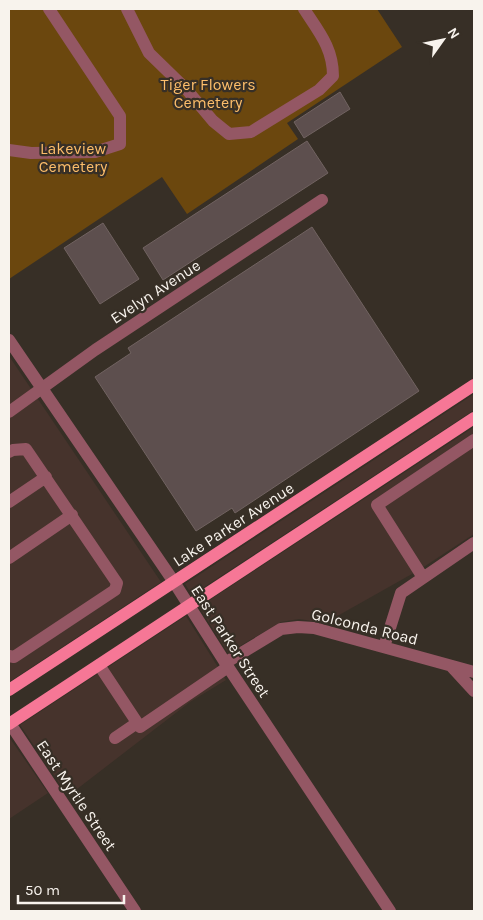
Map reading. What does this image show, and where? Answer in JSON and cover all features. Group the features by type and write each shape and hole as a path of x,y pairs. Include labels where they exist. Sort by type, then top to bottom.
{"main road":[{"name":"Lake Parker Avenue","path":"9,690 474,385"},
{"path":"9,723 474,418"}],"street":[{"path":"9,150 31,153 95,152 120,144 120,116 49,9"},
{"path":"126,9 149,52 188,90 213,121 229,134 251,132 319,90 333,76 333,59 304,9"},
{"name":"Evelyn Avenue","path":"9,412 95,350 322,200"},
{"name":"East Parker Street","path":"9,340 41,390 174,582 226,665 390,911"},
{"path":"377,505 474,440"},
{"path":"9,452 26,449 117,583 115,590 14,657 9,656"},
{"path":"9,502 46,477"},
{"path":"367,489 422,576"},
{"path":"9,558 72,516"},
{"path":"384,647 401,593 422,576 474,543"},
{"name":"Golconda Road","path":"137,724 140,727 226,665 281,629 314,628 474,672"},
{"path":"99,665 137,724 115,738"},
{"path":"451,666 474,691"},
{"name":"East Myrtle Street","path":"9,723 135,911"}],"shaded area":[{"path":"9,356 161,582 9,682"},
{"path":"474,394 474,410 192,595 185,584"},
{"path":"474,427 474,534 419,570 325,623 299,619 281,622 228,653 199,607"},
{"path":"186,616 226,680 190,702 68,796 20,725"},
{"path":"9,737 48,793 9,819"}],"green space":[{"name":"Tiger Flowers Cemetery","path":"9,9 377,9 402,47 287,123 298,139 187,214 162,177 9,279"}],"building":[{"path":"340,92 350,109 304,138 294,122"},
{"path":"307,141 328,173 163,280 143,248"},
{"path":"103,223 139,279 100,304 64,248"},
{"path":"312,227 419,391 235,513 232,508 196,531 95,377 131,353 128,348"}],"park label":[{"name":"Lakeview Cemetery","path":"73,157"}]}
